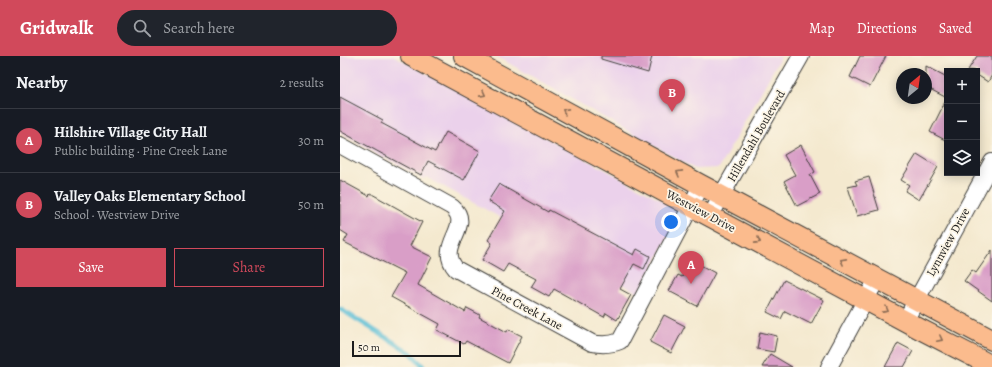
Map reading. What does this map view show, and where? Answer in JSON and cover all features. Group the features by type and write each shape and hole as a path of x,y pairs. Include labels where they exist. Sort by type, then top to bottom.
{"main road":[{"name":"Westview Drive","path":"411,56 905,321 992,366"},
{"name":"Westview Drive","path":"465,56 700,185 992,340"},
{"path":"454,79 465,56"}],"street":[{"name":"Hillendahl Boulevard","path":"711,216 801,56"},
{"name":"Pine Creek Lane","path":"340,145 457,211 460,222 449,249 449,256 456,269 592,343 600,345 608,345 620,341 691,206 700,185"},
{"name":"Lynnview Drive","path":"905,321 992,162"},
{"path":"829,367 877,279"}],"shaded area":[{"path":"340,56 394,56 682,211 639,293 426,177 424,179 372,152 373,151 340,132"},
{"path":"496,56 781,56 719,168 695,169"}],"building":[{"path":"601,56 652,56 648,73 601,59"},
{"path":"860,56 886,56 870,87 850,77"},
{"path":"977,56 992,56 992,75 988,82 980,77 980,68 969,68"},
{"path":"932,69 944,75 944,96 932,90"},
{"path":"340,97 383,120 381,123 435,152 446,132 480,151 464,180 428,161 421,175 340,131"},
{"path":"944,104 944,139 930,132"},
{"path":"801,145 815,172 810,175 820,194 797,206 784,181 795,175 784,155"},
{"path":"917,154 938,167 919,200 905,191 909,185 901,180"},
{"path":"869,177 879,210 857,216 848,187 857,185 855,181"},
{"path":"340,180 369,196 370,193 422,222 410,246 432,257 418,285 465,312 467,308 480,315 479,317 507,332 508,329 522,336 508,363 466,341 464,344 437,330 440,324 391,297 405,273 344,242 348,235 340,230"},
{"path":"499,184 548,212 549,210 634,255 637,249 650,256 644,269 634,264 620,289 631,295 617,320 606,313 604,317 554,289 549,297 531,287 536,279 508,264 503,272 482,260 492,243 488,240 505,211 488,201"},
{"path":"992,250 992,301 964,281 972,270 976,273"},
{"path":"691,260 715,273 697,306 669,291 678,275 682,277"},
{"path":"784,280 824,300 811,324 785,311 781,319 767,312"},
{"path":"664,315 685,326 671,353 650,342"},
{"path":"760,332 777,336 774,352 757,349"},
{"path":"898,343 913,351 904,367 885,367"},
{"path":"770,354 792,367 762,367"}],"waterway":[{"path":"340,309 411,353 424,367"}],"place":[{"name":"Valley Oaks Elementary School","path":"672,112"},
{"name":"Hilshire Village City Hall","path":"691,284"}]}
